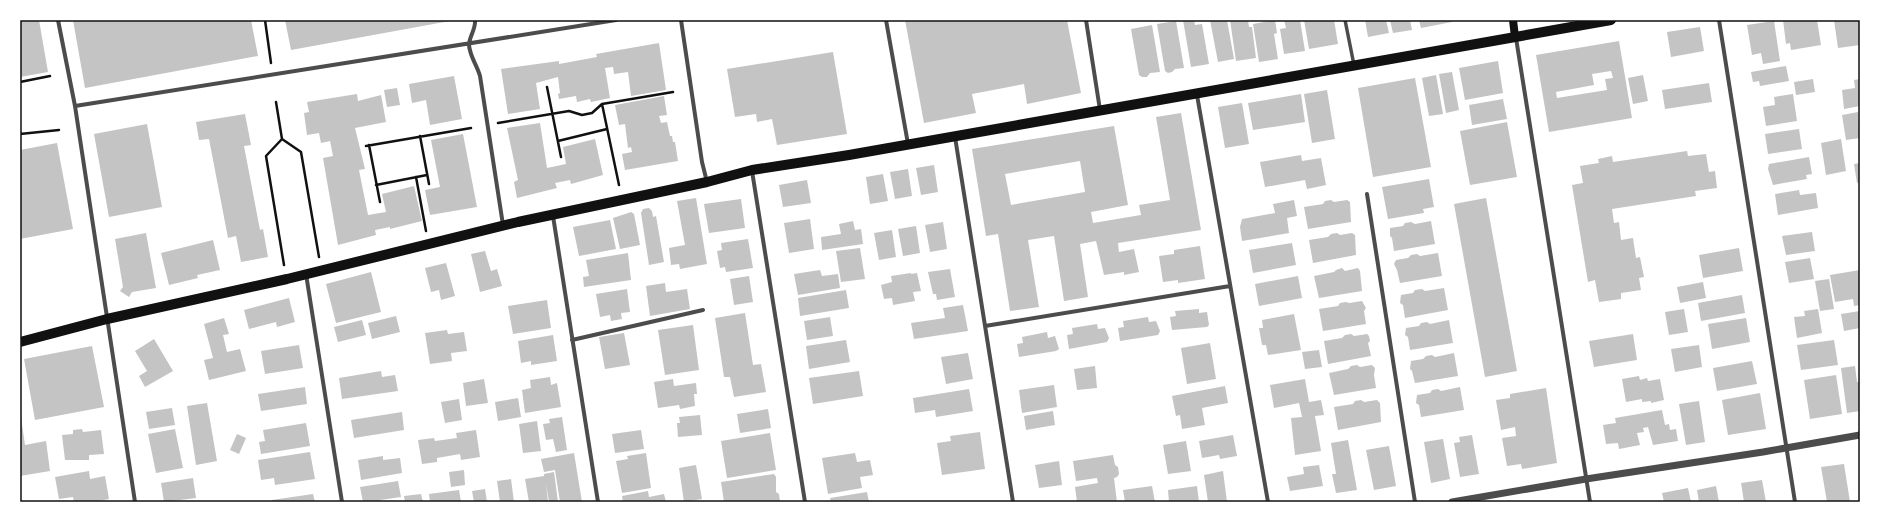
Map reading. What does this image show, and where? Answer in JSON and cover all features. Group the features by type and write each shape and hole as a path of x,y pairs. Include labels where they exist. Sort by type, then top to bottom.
{"main road":[{"path":"1513,20 1515,37"},
{"path":"20,342 107,319 306,274 503,225 707,182 752,170 955,136 1611,20"}],"street":[{"path":"58,20 75,106 135,502"},
{"path":"475,20 475,28 469,43 471,58 480,76 503,225"},
{"path":"75,106 616,20"},
{"path":"681,20 702,162 707,182"},
{"path":"886,20 908,144"},
{"path":"1086,20 1100,110"},
{"path":"1345,20 1354,66"},
{"path":"1719,20 1795,502"},
{"path":"1515,37 1590,502"},
{"path":"1196,93 1268,502"},
{"path":"955,136 1013,502"},
{"path":"752,170 805,502"},
{"path":"1367,194 1415,502"},
{"path":"553,214 598,502"},
{"path":"306,274 342,502"},
{"path":"985,326 1230,286"},
{"path":"572,340 703,310"},
{"path":"1452,502 1586,478 1787,448 1860,435"}],"path":[{"path":"265,20 271,63"},
{"path":"20,82 50,76"},
{"path":"547,87 561,157"},
{"path":"497,123 569,111 582,115 592,113 602,104 673,92"},
{"path":"276,102 282,139 301,152 319,258"},
{"path":"602,104 619,185"},
{"path":"380,202 367,145 472,128"},
{"path":"558,141 608,129"},
{"path":"20,134 59,130"},
{"path":"420,136 429,184"},
{"path":"282,139 266,156 284,268"},
{"path":"376,185 427,175"},
{"path":"416,177 426,231"}],"building":[{"path":"20,20 39,20 48,72 20,77"},
{"path":"73,20 251,20 258,56 85,88"},
{"path":"285,20 450,20 450,21 291,50"},
{"path":"905,20 1067,20 1081,93 1027,104 1024,84 972,94 976,113 924,123"},
{"path":"1183,20 1194,20 1195,25 1202,24 1209,64 1191,67"},
{"path":"1210,20 1227,20 1234,59 1218,62"},
{"path":"1230,20 1248,20 1249,27 1252,27 1256,58 1236,61"},
{"path":"1275,20 1277,33 1274,34 1278,59 1259,62 1253,24"},
{"path":"1284,20 1300,20 1305,51 1284,54 1280,29 1286,28"},
{"path":"1304,20 1334,20 1338,44 1309,49"},
{"path":"1365,20 1386,20 1389,33 1368,37"},
{"path":"1390,20 1410,20 1412,30 1393,33"},
{"path":"1419,20 1452,20 1452,22 1421,28"},
{"path":"1783,20 1817,20 1821,45 1791,50 1790,43 1786,44"},
{"path":"1834,20 1860,20 1860,45 1838,48"},
{"path":"1176,21 1184,68 1175,69 1168,73 1165,71 1157,24"},
{"path":"1774,21 1780,61 1763,64 1761,53 1752,55 1747,25"},
{"path":"1152,25 1160,72 1150,73 1147,77 1142,77 1139,75 1131,29"},
{"path":"1700,27 1704,51 1671,57 1667,32"},
{"path":"1619,41 1632,118 1549,132 1536,55","holes":["1611,71 1613,78 1605,79 1607,90 1557,98 1556,92 1594,85 1592,74"]},
{"path":"659,43 666,90 631,96 628,72 614,74 613,67 605,68 610,98 591,102 590,99 577,102 576,96 559,99 558,94 560,93 558,77 536,83 540,109 508,114 501,69 559,61 559,64 597,57 596,54"},
{"path":"833,52 847,134 777,145 772,119 757,122 756,114 735,117 727,69"},
{"path":"1498,61 1503,93 1465,100 1459,68"},
{"path":"1786,66 1789,81 1760,86 1759,81 1753,82 1751,72"},
{"path":"1452,72 1459,110 1446,113 1439,74"},
{"path":"1436,75 1443,114 1429,116 1422,78"},
{"path":"1643,75 1648,101 1633,104 1628,78"},
{"path":"454,76 462,119 430,125 426,100 412,103 409,84"},
{"path":"1415,78 1431,167 1373,177 1358,88"},
{"path":"1813,79 1815,92 1796,95 1794,82"},
{"path":"1860,79 1860,106 1844,109 1842,90 1855,88 1854,80"},
{"path":"1709,83 1712,102 1665,109 1662,90"},
{"path":"397,88 400,105 387,107 384,90"},
{"path":"1327,90 1335,139 1312,143 1304,94"},
{"path":"357,94 358,101 381,95 386,122 355,128 365,169 359,170 368,215 386,212 382,194 414,186 422,221 390,229 390,227 375,230 376,235 338,245 323,158 333,156 330,141 321,143 319,133 307,135 304,113 309,112 307,102"},
{"path":"1301,94 1305,122 1253,130 1248,103"},
{"path":"1793,94 1797,121 1766,126 1763,107 1775,105 1774,97"},
{"path":"664,96 667,115 659,116 661,123 667,122 670,136 672,136 673,142 675,142 678,161 625,170 622,154 632,152 631,147 628,148 625,124 619,125 615,105"},
{"path":"1503,99 1507,119 1472,125 1469,105"},
{"path":"1242,103 1249,144 1225,148 1218,107"},
{"path":"1858,112 1860,138 1846,140 1842,115"},
{"path":"1181,113 1201,230 1118,243 1119,252 1134,249 1139,272 1124,275 1124,272 1104,275 1096,241 1080,244 1088,297 1064,301 1054,236 1028,240 1039,307 1010,311 998,234 986,236 972,149 1114,126 1128,205 1091,212 1093,223 1141,215 1139,205 1170,200 1156,117","holes":["1080,161 1085,192 1011,205 1005,174"]},
{"path":"245,114 251,145 244,146 260,230 263,229 268,257 241,262 236,236 228,238 209,139 199,140 196,122"},
{"path":"1507,122 1517,177 1470,185 1460,131"},
{"path":"540,123 547,168 566,164 563,147 595,139 603,175 571,184 570,180 555,183 557,188 517,198 514,182 518,180 507,128"},
{"path":"147,124 162,207 109,217 94,134"},
{"path":"1799,129 1802,149 1768,154 1765,134"},
{"path":"463,134 477,207 430,215 425,190 440,187 431,140"},
{"path":"1841,139 1846,171 1826,175 1821,143"},
{"path":"57,143 73,229 20,239 20,150"},
{"path":"1687,151 1688,156 1706,154 1709,172 1715,171 1717,188 1695,191 1696,196 1612,209 1614,223 1619,222 1621,240 1633,238 1636,258 1640,257 1644,277 1639,278 1641,290 1621,293 1621,299 1599,302 1595,280 1588,282 1572,185 1583,183 1580,166 1599,163 1598,159 1612,156 1613,162"},
{"path":"1301,155 1302,161 1321,158 1326,185 1307,189 1305,180 1265,187 1260,162"},
{"path":"1809,157 1812,174 1806,175 1807,179 1773,185 1768,169 1769,164"},
{"path":"1860,163 1860,182 1857,183 1854,164"},
{"path":"934,165 938,192 921,195 916,168"},
{"path":"908,169 912,196 895,199 890,172"},
{"path":"883,174 888,201 870,204 866,177"},
{"path":"1429,179 1434,207 1423,209 1424,213 1388,219 1382,187"},
{"path":"807,180 811,203 783,207 779,185"},
{"path":"1799,190 1800,195 1816,193 1818,208 1778,215 1775,194"},
{"path":"696,198 707,264 680,269 679,264 671,265 669,248 685,245 677,201"},
{"path":"1486,198 1517,371 1485,377 1454,204"},
{"path":"741,199 745,228 709,233 704,204"},
{"path":"1294,200 1297,216 1287,218 1289,233 1242,241 1240,227 1242,219 1275,213 1273,204"},
{"path":"1331,200 1334,202 1347,200 1350,202 1351,222 1308,229 1304,207 1323,204 1325,201"},
{"path":"649,208 652,211 653,217 656,216 664,262 649,265 641,213 643,209"},
{"path":"631,212 634,214 640,245 620,249 613,218"},
{"path":"810,219 814,249 789,253 784,223"},
{"path":"610,220 616,249 579,256 573,227"},
{"path":"853,221 855,230 861,229 863,244 822,250 821,237 841,234 839,224"},
{"path":"1431,221 1435,244 1394,251 1392,238 1390,236 1390,228 1403,226 1405,223 1411,222 1415,224"},
{"path":"943,222 947,249 930,252 925,225"},
{"path":"916,226 920,253 903,256 898,229"},
{"path":"892,230 896,257 879,260 874,233"},
{"path":"1812,232 1815,251 1786,255 1782,236"},
{"path":"146,233 156,288 132,292 129,297 120,291 123,287 115,239"},
{"path":"1337,233 1340,235 1352,233 1355,235 1356,255 1313,263 1309,240 1328,237 1331,234"},
{"path":"748,239 753,268 726,272 725,267 720,268 717,251 722,250 721,243"},
{"path":"213,240 220,270 197,275 198,278 169,285 161,253"},
{"path":"1292,243 1296,265 1253,273 1249,250"},
{"path":"1200,246 1205,279 1178,283 1178,280 1163,282 1159,256 1174,254 1174,250"},
{"path":"860,248 865,279 841,282 836,251"},
{"path":"1739,248 1743,271 1703,278 1699,255"},
{"path":"485,251 491,271 497,269 502,286 480,292 471,254"},
{"path":"628,253 631,280 584,287 583,277 589,276 586,260"},
{"path":"1438,253 1442,276 1400,283 1394,264 1396,260 1408,258 1411,255 1417,254 1420,256"},
{"path":"1810,258 1814,279 1789,283 1785,262"},
{"path":"446,263 455,296 441,300 439,290 431,292 425,268"},
{"path":"1342,268 1345,271 1358,268 1360,271 1362,291 1319,298 1314,276 1334,272"},
{"path":"950,269 955,297 937,300 936,294 933,294 928,272"},
{"path":"820,270 822,276 838,274 840,288 798,295 794,274"},
{"path":"1860,270 1860,305 1854,306 1853,299 1835,302 1830,275"},
{"path":"371,272 381,312 336,323 326,284"},
{"path":"917,273 921,291 913,292 915,301 893,305 892,298 884,299 881,285 892,282 891,276"},
{"path":"749,276 753,302 734,305 730,279"},
{"path":"1298,276 1302,298 1259,306 1255,284"},
{"path":"1829,279 1834,309 1820,311 1815,281"},
{"path":"1703,282 1706,298 1680,303 1677,287"},
{"path":"665,283 666,292 687,289 690,309 650,316 646,286"},
{"path":"1444,288 1448,310 1405,318 1403,305 1400,303 1401,295 1413,293 1415,290 1422,289 1425,291"},
{"path":"627,289 630,312 621,313 622,319 611,321 610,315 600,317 596,294"},
{"path":"846,290 849,308 800,316 798,298"},
{"path":"1742,295 1745,313 1701,321 1698,303"},
{"path":"289,298 295,322 277,327 276,322 249,329 244,310"},
{"path":"547,300 551,328 513,334 508,306"},
{"path":"1362,301 1366,308 1364,311 1366,324 1323,331 1319,309 1338,306 1340,303"},
{"path":"963,305 968,331 914,339 911,323 945,318 943,308"},
{"path":"1199,309 1199,313 1207,312 1209,325 1207,327 1172,330 1170,317 1176,316 1175,311"},
{"path":"1684,309 1688,332 1669,335 1665,312"},
{"path":"1818,309 1822,333 1797,338 1794,317 1805,316 1804,311"},
{"path":"1860,311 1860,328 1844,331 1841,314"},
{"path":"745,313 753,365 761,364 766,392 734,397 730,377 724,377 715,318"},
{"path":"1294,314 1301,350 1268,355 1266,345 1262,345 1259,328 1263,328 1262,320"},
{"path":"396,316 400,332 372,339 368,323"},
{"path":"830,317 833,336 807,340 804,321"},
{"path":"1148,317 1149,322 1156,321 1160,331 1158,335 1120,341 1118,328 1124,327 1123,321"},
{"path":"224,318 229,334 223,335 227,352 240,349 246,371 209,380 204,360 213,358 204,324"},
{"path":"1746,318 1750,342 1712,349 1708,324"},
{"path":"362,320 366,335 338,342 334,327"},
{"path":"1449,320 1453,343 1410,350 1408,337 1405,335 1406,328 1419,326 1421,323 1427,322 1430,324"},
{"path":"1097,324 1098,329 1105,328 1109,338 1107,342 1069,349 1067,335 1073,334 1072,328"},
{"path":"693,325 699,370 665,375 658,330"},
{"path":"447,330 448,334 464,332 467,351 451,353 452,361 430,364 425,333"},
{"path":"1047,332 1048,338 1055,336 1059,349 1056,351 1019,357 1017,344 1023,343 1022,337"},
{"path":"624,333 630,365 605,369 599,337"},
{"path":"1351,334 1354,336 1367,334 1369,336 1370,341 1368,343 1371,356 1328,364 1324,341 1342,338 1345,335"},
{"path":"1633,334 1637,360 1594,367 1589,341"},
{"path":"553,335 557,361 531,365 531,361 521,363 518,341"},
{"path":"154,339 173,371 145,387 139,376 147,371 135,351"},
{"path":"846,340 850,362 809,369 806,346"},
{"path":"1834,340 1838,365 1801,370 1797,345"},
{"path":"1210,343 1216,379 1187,384 1181,348"},
{"path":"299,345 303,368 265,374 261,351"},
{"path":"1699,345 1702,367 1675,372 1671,349"},
{"path":"92,346 104,407 35,420 24,359"},
{"path":"1319,350 1322,367 1305,369 1302,352"},
{"path":"968,353 973,379 946,384 941,357"},
{"path":"1454,353 1458,376 1415,383 1412,371 1410,369 1411,361 1423,359 1426,356 1432,355 1435,357"},
{"path":"1752,361 1757,384 1717,391 1713,368"},
{"path":"1357,365 1360,367 1372,365 1375,368 1374,375 1376,388 1334,395 1329,373 1348,369 1351,366"},
{"path":"1095,366 1097,388 1077,390 1074,369"},
{"path":"1855,366 1857,382 1860,382 1860,411 1847,413 1841,368"},
{"path":"381,371 382,377 395,375 398,391 342,399 339,378"},
{"path":"859,371 863,396 813,404 809,378"},
{"path":"1836,375 1842,414 1810,419 1804,380"},
{"path":"1639,376 1640,380 1647,378 1648,381 1660,379 1664,400 1651,403 1651,401 1642,402 1642,399 1626,402 1622,379"},
{"path":"550,377 551,385 557,383 561,407 525,413 522,390 531,388 530,380"},
{"path":"484,379 488,403 466,406 463,383"},
{"path":"673,379 674,386 696,383 697,394 694,394 695,406 680,409 679,405 658,408 654,382"},
{"path":"1305,379 1309,402 1321,400 1324,415 1315,416 1321,451 1295,455 1291,418 1302,417 1299,403 1274,408 1270,385"},
{"path":"1054,385 1057,407 1022,413 1019,390"},
{"path":"1225,386 1228,403 1202,408 1205,425 1182,429 1180,415 1176,416 1172,396"},
{"path":"305,387 307,404 261,411 258,394"},
{"path":"1460,387 1464,410 1421,417 1419,405 1416,403 1417,395 1430,393 1432,390 1438,389 1441,391"},
{"path":"1546,388 1557,463 1522,469 1521,464 1507,466 1502,438 1516,436 1515,427 1501,430 1496,400 1510,398 1510,394"},
{"path":"969,389 973,411 936,417 935,410 915,413 913,398"},
{"path":"1760,393 1766,429 1728,435 1722,400"},
{"path":"518,398 521,417 498,421 495,402"},
{"path":"459,399 462,420 445,423 441,402"},
{"path":"1361,400 1364,402 1377,400 1380,403 1381,422 1338,430 1334,407 1353,404 1355,401"},
{"path":"1699,401 1705,442 1686,445 1679,404"},
{"path":"207,403 217,461 196,465 187,406"},
{"path":"172,408 175,425 149,429 146,412"},
{"path":"768,409 771,428 740,433 737,414"},
{"path":"1662,410 1665,425 1669,424 1670,430 1676,429 1678,441 1653,445 1648,427 1643,428 1644,432 1637,433 1640,445 1619,449 1618,443 1606,444 1603,425 1616,423 1615,418"},
{"path":"1053,411 1055,425 1026,430 1024,416"},
{"path":"402,412 404,430 354,438 351,420"},
{"path":"700,415 702,435 678,437 677,423 680,423 679,417"},
{"path":"21,417 25,445 46,441 50,471 20,476"},
{"path":"562,417 567,450 556,452 553,439 546,440 543,424 550,423 549,419"},
{"path":"537,421 541,451 523,453 519,424"},
{"path":"306,423 310,446 261,454 259,442 265,441 263,430"},
{"path":"82,429 83,432 101,430 104,454 89,455 89,460 65,460 62,435 73,434 73,430"},
{"path":"175,429 183,468 156,473 148,434"},
{"path":"476,430 480,457 461,460 460,454 437,458 437,462 422,464 418,440 434,438 435,441 457,438 456,433"},
{"path":"641,430 644,449 615,453 612,434"},
{"path":"980,432 985,469 942,475 937,443 951,441 950,436"},
{"path":"770,433 776,470 727,478 721,441"},
{"path":"237,434 246,438 239,454 230,450"},
{"path":"1233,435 1237,456 1220,459 1219,455 1202,458 1199,441"},
{"path":"1472,435 1479,474 1460,477 1454,443 1460,442 1459,437"},
{"path":"1443,439 1450,479 1431,483 1424,442"},
{"path":"1348,440 1357,490 1336,493 1332,474 1336,474 1331,443"},
{"path":"1186,441 1191,471 1168,474 1163,445"},
{"path":"1389,446 1396,486 1374,490 1366,450"},
{"path":"310,452 315,479 275,485 274,478 261,480 258,460"},
{"path":"574,453 582,502 560,502 555,470 544,472 541,459"},
{"path":"646,453 651,488 622,493 616,461 628,459 627,456"},
{"path":"855,453 857,462 870,460 873,475 860,477 862,488 828,494 822,458"},
{"path":"1113,455 1119,474 1114,478 1117,502 1077,502 1075,487 1098,483 1097,478 1076,481 1073,461"},
{"path":"383,456 383,460 400,458 402,473 361,480 358,460"},
{"path":"1059,461 1062,485 1039,488 1035,465"},
{"path":"1844,464 1850,502 1827,502 1821,467"},
{"path":"696,465 702,499 684,502 679,468"},
{"path":"1319,465 1323,486 1290,491 1287,477 1304,474 1303,467"},
{"path":"464,470 465,485 451,487 449,472"},
{"path":"89,471 90,479 105,476 109,499 94,502 74,502 73,497 59,499 55,477"},
{"path":"1223,471 1227,502 1208,502 1204,475"},
{"path":"554,472 558,502 549,502 546,484 548,502 529,502 525,479 544,476 544,474"},
{"path":"774,474 776,477 776,492 779,494 780,502 724,502 721,482"},
{"path":"193,478 196,498 164,502 161,483"},
{"path":"511,479 514,502 500,502 497,481"},
{"path":"1762,480 1766,502 1744,502 1741,483"},
{"path":"398,481 401,497 380,500 380,502 363,502 360,487"},
{"path":"1152,486 1155,502 1125,502 1123,490"},
{"path":"1197,486 1199,502 1169,502 1168,490"},
{"path":"1716,486 1719,502 1699,502 1697,490"},
{"path":"1688,488 1691,502 1664,502 1662,493"},
{"path":"485,489 487,502 474,502 472,491"},
{"path":"459,490 461,502 430,502 429,494"},
{"path":"648,491 649,497 664,494 666,502 623,502 622,496"},
{"path":"867,492 869,502 831,502 830,498"},
{"path":"313,494 315,502 273,502 272,500"},
{"path":"421,494 423,502 405,502 404,496"}]}
